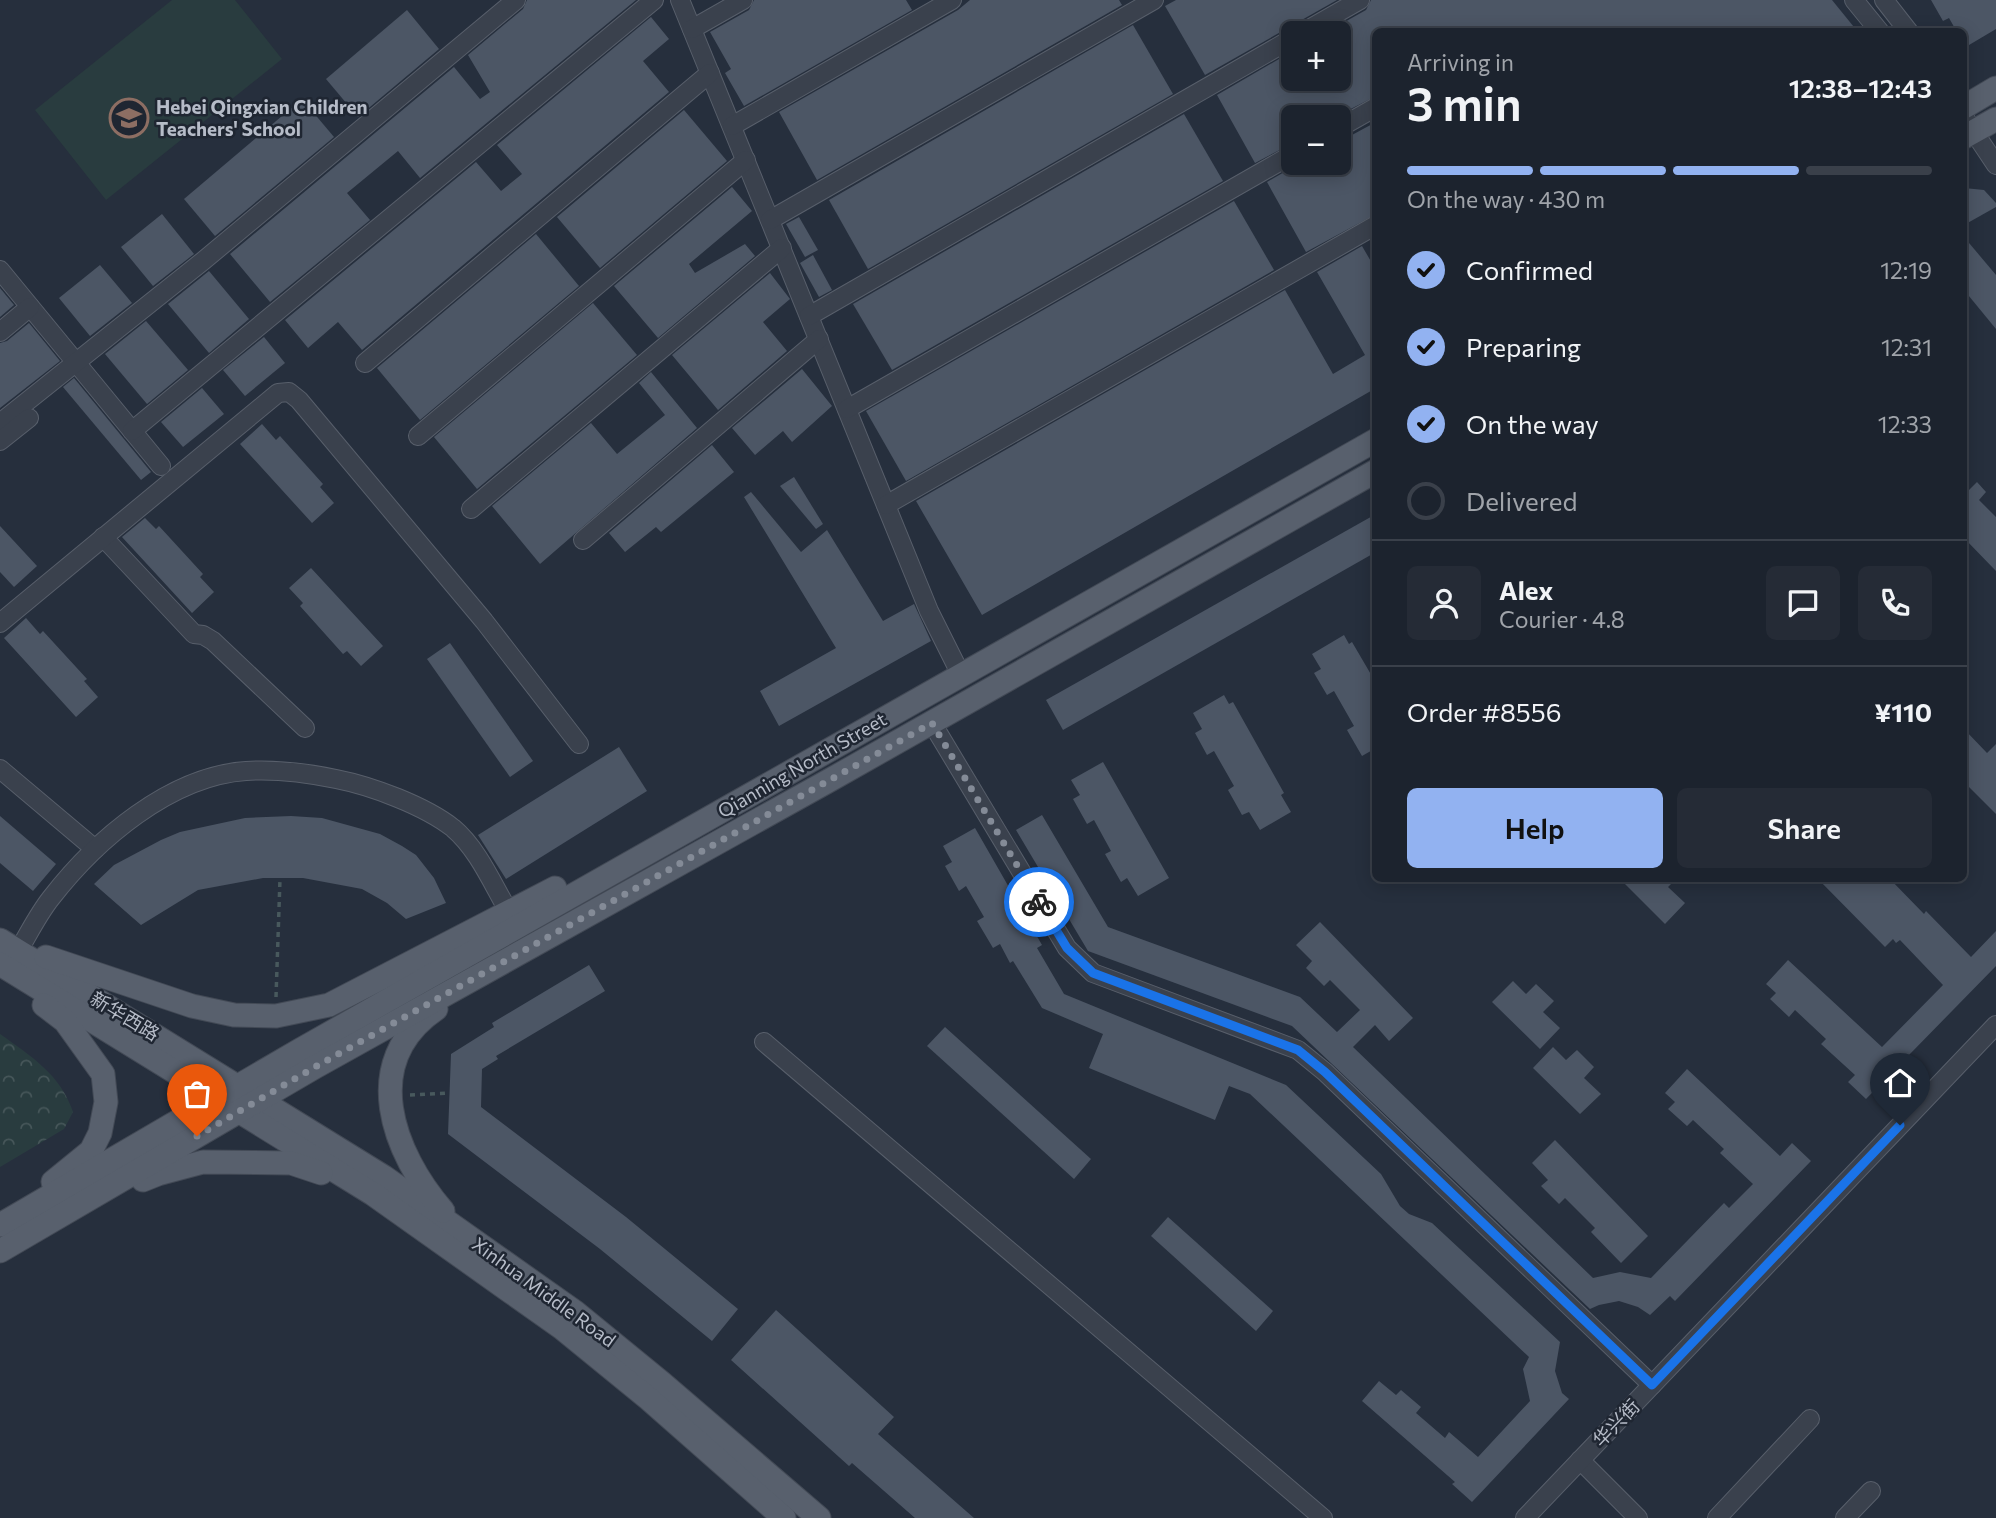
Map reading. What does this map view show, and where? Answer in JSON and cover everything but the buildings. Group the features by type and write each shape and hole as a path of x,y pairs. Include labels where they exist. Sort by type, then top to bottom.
{"main road":[{"path":"1967,105 1996,88"},
{"path":"1967,129 1996,119"},
{"name":"Qianning North Street","path":"239,1099 660,845 1372,442"},
{"name":"Qianning North Street","path":"239,1099 515,956 1372,473"},
{"path":"6,948 192,1006 234,1015 276,1016 329,1005 622,854 660,845"},
{"name":"新华西路","path":"6,948 239,1099"},
{"path":"461,1231 431,1197 396,1134 391,1112 390,1075 403,1042 430,1013 515,956"},
{"path":"0,970 65,1021 103,1074 106,1102 100,1133 90,1150 21,1213"},
{"path":"0,1251 69,1211 239,1099"},
{"path":"0,1225 239,1099"},
{"name":"Xinhua Middle Road","path":"239,1099 562,1328 649,1399 784,1518"},
{"name":"Xinhua Middle Road","path":"239,1099 384,1177 575,1312 819,1518"},
{"path":"69,1211 158,1174 203,1162 291,1163 373,1194"}],"street":[{"path":"0,423 203,261 516,0"},
{"path":"132,431 654,0"},
{"path":"680,0 929,611 961,675"},
{"path":"692,29 743,0"},
{"path":"732,126 952,0"},
{"path":"770,220 1154,0"},
{"path":"1323,21 1360,0"},
{"path":"1854,0 1877,28"},
{"path":"1884,0 1906,28"},
{"path":"809,316 1281,45"},
{"path":"365,363 710,73"},
{"path":"1351,121 1372,109"},
{"path":"1967,130 1996,165"},
{"path":"418,436 746,160"},
{"path":"847,409 1281,161"},
{"path":"886,505 1372,227"},
{"path":"471,509 782,248"},
{"path":"0,270 161,466"},
{"path":"0,331 30,307"},
{"path":"583,540 819,339"},
{"path":"0,622 278,393 289,392 299,400 484,621 579,744"},
{"path":"0,441 29,418"},
{"path":"103,537 194,634 213,640 304,728"},
{"path":"932,723 1067,948 1080,963 1093,973 1298,1050 1325,1072 1652,1385"},
{"path":"0,769 95,849"},
{"path":"6,948 95,849 122,825 187,786 244,771 273,770 367,785 422,810 453,828 476,856 509,912"},
{"name":"华兴街","path":"1525,1518 1996,1025"},
{"path":"764,1042 1323,1518"},
{"path":"1717,1518 1810,1419"},
{"path":"1580,1460 1638,1518"},
{"path":"1845,1518 1871,1491"}],"path":[{"path":"276,1016 280,879"},
{"path":"390,1096 449,1093"}],"green space":[{"path":"172,0 235,0 282,59 106,200 35,110"},
{"path":"0,1034 44,1067 61,1087 73,1112 64,1129 0,1167"}],"way so far":[{"path":"197,1136 315,1067 932,723 1039,902"}],"place":[{"name":"Hebei Qingxian Children Teachers' School","path":"129,118"}],"route":[{"path":"1039,902 1067,948 1093,973 1298,1050 1325,1072 1652,1385 1900,1125"}]}
